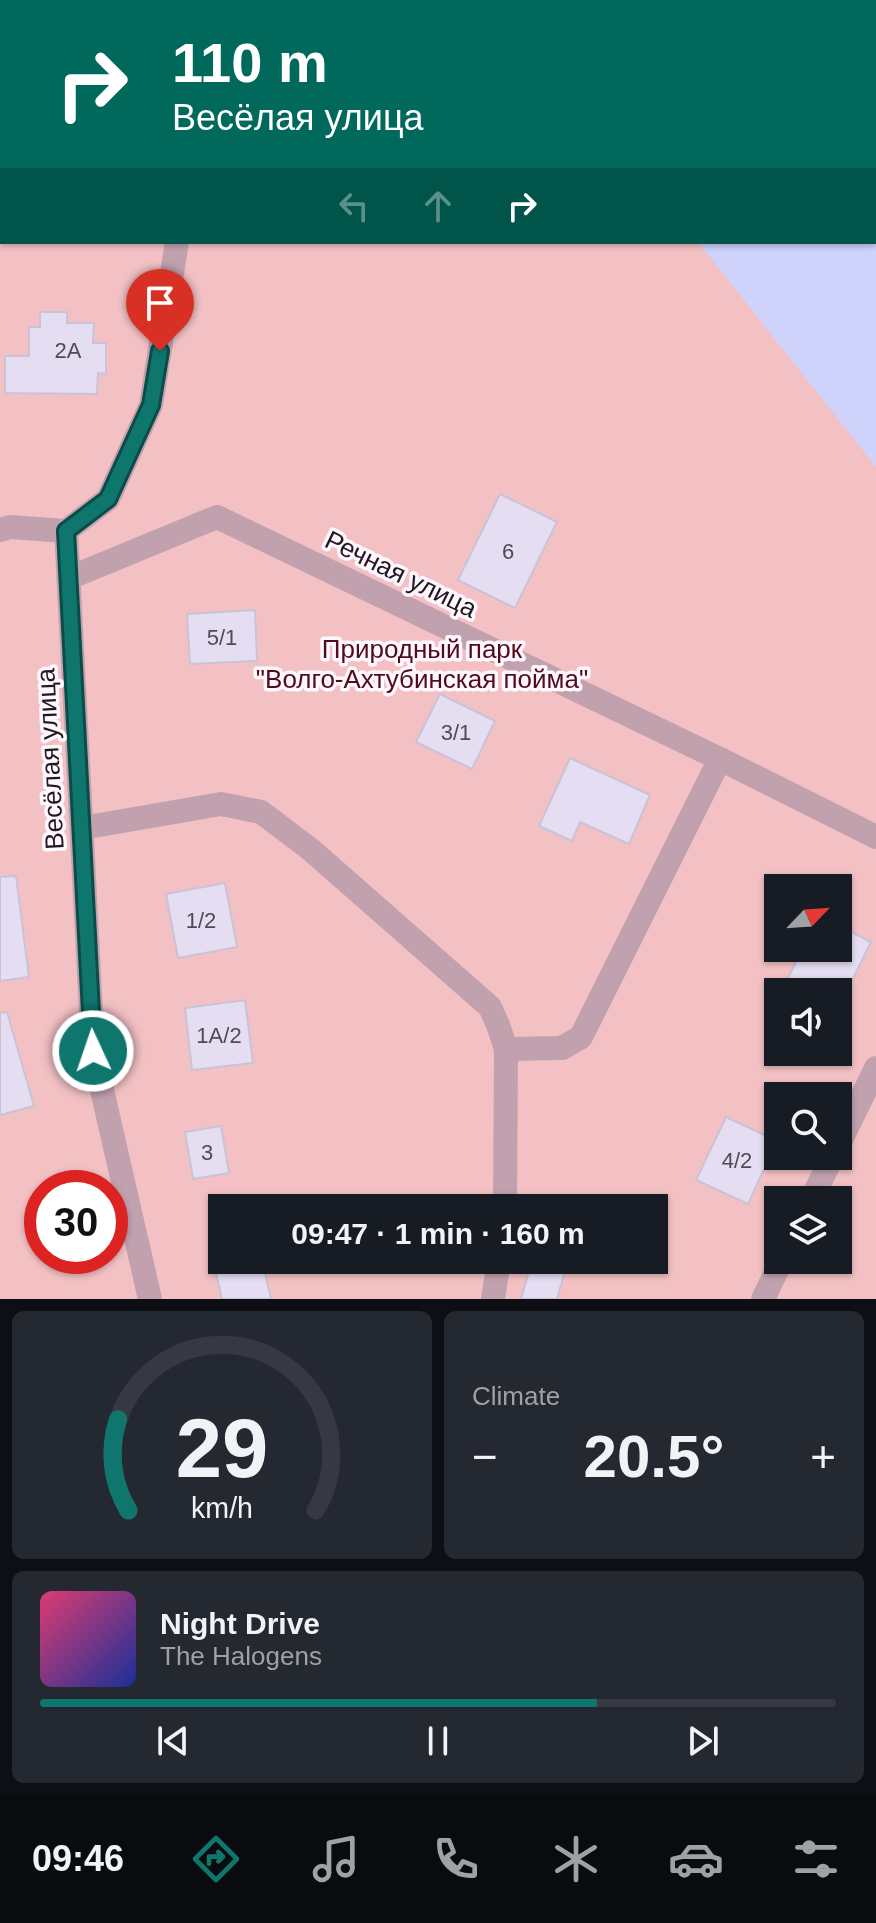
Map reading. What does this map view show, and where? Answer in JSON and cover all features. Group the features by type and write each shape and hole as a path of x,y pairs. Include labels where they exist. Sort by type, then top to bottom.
{"street":[{"path":"0,530 10,527 66,531 108,499 151,405 177,244"},
{"name":"Речная улица","path":"69,578 217,517 876,837"},
{"name":"Весёлая улица","path":"66,531 93,1051 143,1298"},
{"path":"506,1049 562,1048 581,1037 720,759"},
{"path":"82,828 221,804 261,812 310,849 490,1007 506,1049 505,1194"},
{"path":"852,1117 876,1068"},
{"path":"493,1299 497,1274"},
{"path":"763,1299 775,1274"}],"green space":[{"name":"Природный парк \"Волго-Ахтубинская пойма\"","path":"0,244 876,244 876,1299 0,1299"}],"water":[{"path":"700,244 876,244 876,467"}],"building":[{"path":"40,312 67,312 67,323 94,323 93,343 106,343 106,374 98,373 97,394 5,393 5,356 29,356 29,327 40,327"},
{"path":"500,494 557,522 515,608 458,580"},
{"path":"255,610 257,661 190,664 187,614"},
{"path":"440,694 495,721 472,769 416,742"},
{"path":"570,758 650,795 629,844 580,822 572,841 539,826"},
{"path":"16,876 29,977 0,981 0,877"},
{"path":"225,883 237,947 178,958 166,894"},
{"path":"852,932 871,942 852,981 852,978 788,978 796,962 852,962"},
{"path":"245,1000 253,1063 192,1070 185,1008"},
{"path":"7,1012 34,1106 0,1115 0,1013"},
{"path":"726,1117 764,1135 764,1169 748,1204 696,1180"},
{"path":"221,1126 229,1173 193,1179 185,1132"},
{"path":"216,1274 265,1274 271,1299 222,1299"},
{"path":"528,1274 564,1274 557,1299 521,1299"}],"route":[{"path":"93,1051 66,531 108,499 151,405 160,351"}]}
